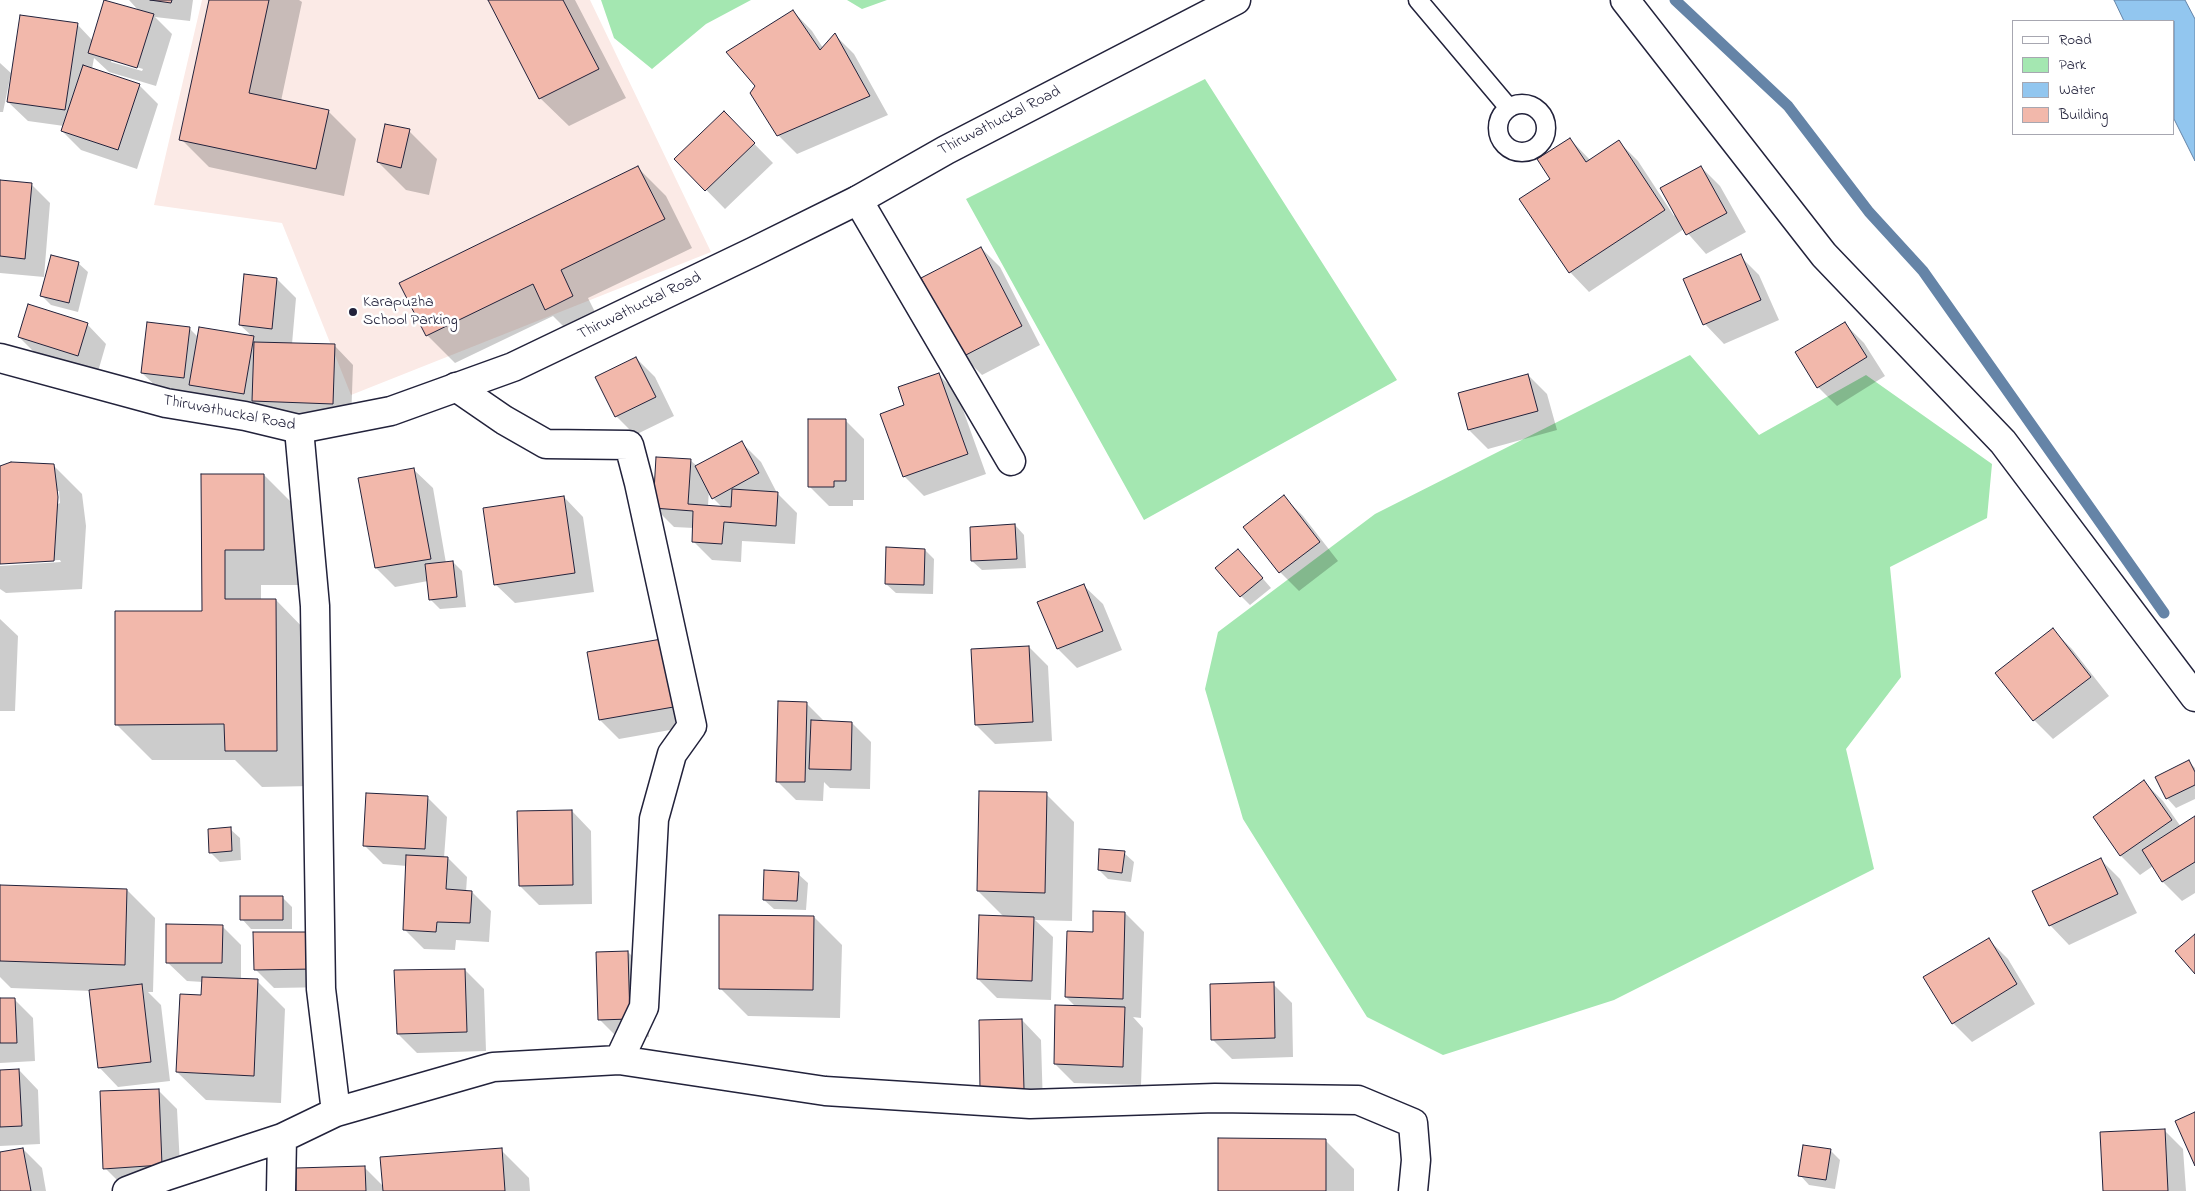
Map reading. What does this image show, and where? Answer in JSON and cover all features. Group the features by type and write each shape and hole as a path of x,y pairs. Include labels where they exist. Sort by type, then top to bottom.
{"street":[{"name":"Thiruvathuckal Road","path":"0,358 166,403 245,416 299,429 390,411 513,367 753,252 858,200 946,150 1236,0"},
{"path":"1625,0 1824,256 2003,442 2195,697"},
{"path":"858,200 1012,461"},
{"path":"456,387 504,420 546,444 629,445 634,464 692,726 672,754 654,819 644,1006 619,1060"},
{"path":"299,429 315,606 321,989 336,1112"},
{"path":"127,1191 166,1176 282,1138 336,1112 493,1067 619,1060 825,1091 1030,1104 1215,1098 1358,1100 1413,1123 1416,1160 1413,1191"},
{"path":"281,1191 282,1138"}],"lane":[{"path":"1418,0 1509,108"}],"shaded area":[{"path":"202,0 590,0 711,252 351,395 282,223 154,205"}],"green space":[{"path":"601,0 751,0 706,24 652,69 614,38"},
{"path":"847,0 887,0 862,9"},
{"path":"1205,79 1397,380 1144,520 966,199"},
{"path":"1690,355 1759,435 1866,375 1992,464 1987,518 1890,567 1901,677 1846,749 1874,869 1614,1000 1443,1055 1367,1017 1243,819 1205,689 1218,632 1375,514"}],"water":[{"path":"2114,0 2185,0 2195,19 2195,161 2175,121 2175,20 2124,20"}],"building":[{"path":"104,0 154,14 137,68 88,53"},
{"path":"150,0 172,0 171,3"},
{"path":"209,0 269,0 249,93 329,110 316,169 179,140"},
{"path":"488,0 563,0 599,69 539,99"},
{"path":"793,10 820,50 835,33 870,96 777,136 750,93 755,86 726,52"},
{"path":"20,15 78,23 65,110 7,102"},
{"path":"83,65 140,84 118,150 61,131"},
{"path":"724,111 755,143 705,191 674,159"},
{"path":"385,124 410,129 401,168 377,162"},
{"path":"1570,138 1586,162 1619,140 1665,210 1569,273 1519,199 1550,179 1537,159"},
{"path":"638,166 665,219 561,270 573,296 545,310 533,284 426,336 399,283"},
{"path":"1701,166 1727,213 1686,235 1660,188"},
{"path":"0,180 32,183 25,259 0,256"},
{"path":"981,247 1022,326 962,357 921,278"},
{"path":"1741,254 1761,300 1703,325 1683,279"},
{"path":"51,255 79,262 69,303 40,296"},
{"path":"244,274 277,278 272,329 239,325"},
{"path":"28,304 88,323 78,356 18,337"},
{"path":"147,322 190,327 184,378 141,373"},
{"path":"1845,322 1867,357 1817,388 1795,352"},
{"path":"199,327 254,336 244,394 189,385"},
{"path":"254,342 335,344 333,404 252,401"},
{"path":"636,357 656,397 615,417 595,377"},
{"path":"939,373 968,454 903,477 880,414 904,405 898,387"},
{"path":"1528,374 1538,411 1468,430 1458,393"},
{"path":"808,419 846,419 846,481 834,481 834,487 808,487"},
{"path":"742,441 759,473 712,499 695,466"},
{"path":"656,457 691,459 688,504 731,507 732,489 778,492 776,526 724,522 722,544 692,542 693,511 653,508"},
{"path":"11,462 54,464 58,497 54,561 0,564 0,466"},
{"path":"414,468 431,559 375,568 358,478"},
{"path":"201,474 264,474 264,550 225,550 225,599 276,599 277,751 225,751 224,724 115,725 115,611 202,611"},
{"path":"1284,495 1320,542 1279,573 1243,527"},
{"path":"564,496 575,573 494,585 483,508"},
{"path":"1015,524 1017,559 971,561 970,527"},
{"path":"886,547 925,549 924,585 885,584"},
{"path":"1238,549 1263,578 1240,597 1215,568"},
{"path":"453,561 457,597 429,600 425,564"},
{"path":"1084,584 1103,631 1057,649 1037,602"},
{"path":"2053,628 2091,677 2033,721 1995,673"},
{"path":"673,637 685,705 599,720 587,652"},
{"path":"1029,646 1033,722 975,725 971,649"},
{"path":"778,701 807,702 805,782 776,782"},
{"path":"811,720 852,722 851,770 809,769"},
{"path":"2189,760 2195,772 2195,785 2166,799 2155,777"},
{"path":"2144,780 2172,820 2120,856 2093,817"},
{"path":"979,791 1047,792 1045,893 977,891"},
{"path":"366,793 428,796 425,849 363,846"},
{"path":"572,810 573,885 519,886 517,811"},
{"path":"2195,816 2195,862 2162,882 2142,850"},
{"path":"231,827 232,851 209,853 208,829"},
{"path":"1099,849 1125,851 1122,873 1098,870"},
{"path":"406,855 448,857 446,889 472,891 470,923 437,922 436,932 403,930"},
{"path":"2101,858 2118,894 2049,926 2032,891"},
{"path":"764,870 799,872 797,901 763,900"},
{"path":"0,885 127,889 125,965 0,961"},
{"path":"240,896 283,896 283,920 240,920"},
{"path":"1093,911 1125,912 1123,999 1065,997 1067,931 1093,932"},
{"path":"719,915 814,916 813,990 719,989"},
{"path":"979,915 1034,917 1032,981 977,979"},
{"path":"166,924 223,925 222,963 166,963"},
{"path":"253,932 313,932 314,969 254,970"},
{"path":"2195,934 2195,974 2175,951"},
{"path":"1989,938 2017,984 1952,1024 1923,977"},
{"path":"628,951 630,1019 598,1020 596,952"},
{"path":"465,969 467,1032 397,1034 394,970"},
{"path":"202,977 258,979 254,1076 176,1072 180,994 201,995"},
{"path":"1274,982 1275,1038 1211,1040 1210,984"},
{"path":"142,984 151,1062 98,1068 89,990"},
{"path":"0,998 15,998 17,1043 0,1043"},
{"path":"1055,1005 1125,1007 1123,1067 1054,1064"},
{"path":"1022,1019 1024,1089 980,1090 979,1020"},
{"path":"19,1069 22,1126 0,1127 0,1070"},
{"path":"159,1089 162,1165 103,1169 100,1091"},
{"path":"2195,1112 2195,1166 2175,1121"},
{"path":"2165,1129 2168,1191 2103,1191 2100,1132"},
{"path":"1218,1138 1326,1139 1326,1191 1218,1191"},
{"path":"1803,1145 1831,1149 1826,1180 1798,1176"},
{"path":"23,1148 31,1191 0,1191 0,1152"},
{"path":"502,1148 505,1191 383,1191 380,1157"},
{"path":"365,1166 366,1191 296,1191 296,1168"}],"waterway":[{"path":"1675,0 1788,106 1869,212 1923,271 2164,613"}],"place":[{"name":"Karapuzha School Parking","path":"353,312"}]}
